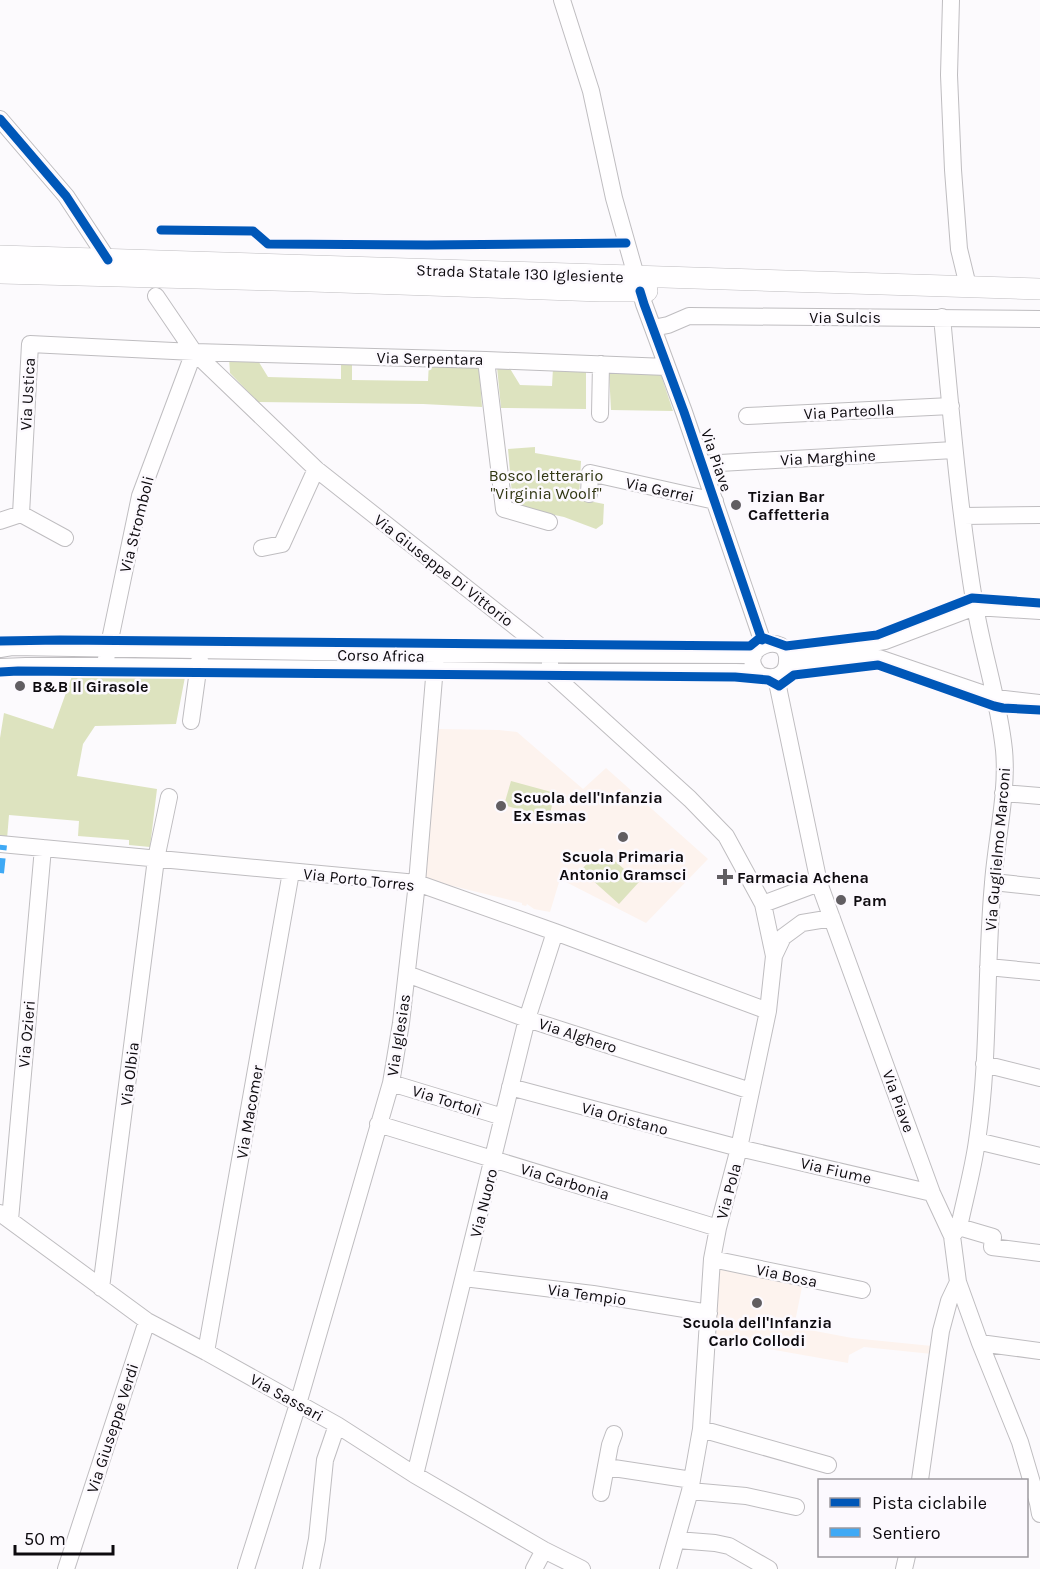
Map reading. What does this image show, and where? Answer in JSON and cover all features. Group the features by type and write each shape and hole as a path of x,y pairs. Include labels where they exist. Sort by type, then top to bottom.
{"main road":[{"name":"Strada Statale 130 Iglesiente","path":"0,256 1040,300"},
{"name":"Strada Statale 130 Iglesiente","path":"0,273 638,284 968,286 1040,289"}],"street":[{"name":"Via Piave","path":"562,0 591,91 614,198 638,284 660,326 666,367 715,501 761,646"},
{"path":"951,0 950,75 953,170 959,249 968,286"},
{"path":"0,119 66,196 108,260"},
{"name":"Via Giuseppe Di Vittorio","path":"156,296 194,352 316,470 550,654"},
{"name":"Via Sulcis","path":"660,326 689,316 1040,319"},
{"name":"Via Guglielmo Marconi","path":"942,317 954,450 975,607 996,699 1004,752 1003,793 993,882 987,967 984,1064 977,1141 956,1232"},
{"name":"Via Ustica","path":"21,514 30,344 194,352"},
{"name":"Via Serpentara","path":"194,352 666,367"},
{"name":"Via Stromboli","path":"105,666 140,496 194,352"},
{"path":"486,360 504,509 549,522"},
{"path":"600,414 601,364"},
{"name":"Via Parteolla","path":"747,416 951,406"},
{"name":"Via Marghine","path":"702,464 954,450"},
{"path":"262,548 282,544 316,470"},
{"name":"Via Gerrei","path":"589,494 590,474 715,501"},
{"path":"0,521 21,514 65,538"},
{"path":"963,516 1040,515"},
{"path":"786,653 787,664 774,677 757,672 753,663 761,646 777,645 786,653 793,655 885,642 975,607 1040,611"},
{"name":"Corso Africa","path":"0,667 199,667 436,662 550,654 761,646"},
{"name":"Corso Africa","path":"0,649 12,647 201,649 436,662 550,672 735,672 774,677 796,668 879,658 996,699 1040,703"},
{"path":"191,721 201,649"},
{"path":"550,654 550,672 690,799 726,836 763,904 819,883"},
{"name":"Via Iglesias","path":"246,1569 298,1404 391,1083 401,1023 417,884 436,662"},
{"name":"Via Piave","path":"774,677 819,883 932,1193 956,1232 958,1282 1020,1442 1039,1507"},
{"path":"1003,793 1040,796"},
{"name":"Via Olbia","path":"101,1288 156,859 169,797"},
{"name":"Via Porto Torres","path":"0,844 417,884 555,932 768,1011"},
{"name":"Via Ozieri","path":"5,1216 43,848"},
{"name":"Via Macomer","path":"207,1353 291,872"},
{"path":"993,882 1040,887"},
{"name":"Via Pola","path":"668,1569 691,1486 701,1429 712,1259 752,1091 768,1011 774,956 763,904"},
{"name":"Via Pola","path":"774,956 783,937 802,923 832,918"},
{"name":"Via Nuoro","path":"416,1475 527,1018 555,932"},
{"path":"987,967 1040,972"},
{"name":"Via Alghero","path":"407,974 527,1018 752,1091"},
{"path":"984,1064 1040,1078"},
{"name":"Via Tortolì","path":"391,1083 503,1117"},
{"name":"Via Oristano","path":"510,1088 739,1148"},
{"name":"Via Carbonia","path":"378,1124 718,1228"},
{"path":"977,1141 1040,1156"},
{"name":"Via Fiume","path":"739,1148 932,1193"},
{"name":"Via Sassari","path":"5,1216 147,1321 337,1425 416,1475 544,1550 582,1569"},
{"path":"956,1232 993,1237 992,1247 1040,1253"},
{"name":"Via Bosa","path":"712,1259 862,1290"},
{"name":"Via Tempio","path":"464,1278 593,1294 709,1313"},
{"path":"920,1479 941,1331 949,1301 958,1282"},
{"name":"Via Giuseppe Verdi","path":"66,1569 147,1321"},
{"path":"980,1342 1040,1351"},
{"path":"311,1569 317,1539 325,1460 337,1425"},
{"path":"701,1429 828,1465"},
{"path":"601,1494 614,1434"},
{"path":"607,1467 796,1507"},
{"path":"677,1540 729,1546 769,1569"},
{"path":"534,1569 544,1550"}],"shaded area":[{"name":"Scuola dell'Infanzia Ex Esmas","path":"438,729 517,732 583,789 606,768 708,859 646,923 560,879 550,912 534,909 527,904 526,906 522,903 424,879"},
{"name":"Scuola dell'Infanzia Carlo Collodi","path":"718,1269 803,1282 794,1327 852,1338 932,1346 932,1354 864,1347 849,1355 848,1363 713,1339"}],"green space":[{"path":"229,358 257,359 268,377 341,379 341,360 352,360 352,380 428,381 429,362 479,364 482,407 258,402 230,373"},
{"path":"497,367 509,367 520,385 552,386 553,368 586,371 586,409 501,408"},
{"path":"609,372 661,375 673,411 611,410"},
{"name":"Bosco letterario \"Virginia Woolf\"","path":"535,447 535,453 581,461 579,499 604,504 603,524 596,529 564,517 513,506 508,449"},
{"path":"72,676 185,677 176,724 95,726 83,744 77,776 157,789 150,847 129,845 129,840 78,836 79,821 9,815 7,839 0,838 0,738 4,713 53,729"},
{"path":"511,781 555,793 549,818 504,805"},
{"path":"601,849 639,882 619,904 581,870"}],"marked path":[{"path":"0,873 3,845"}],"cycle path":[{"path":"0,119 66,196 108,260"},
{"path":"161,230 253,231 268,244 626,243"},
{"path":"640,291 762,640"},
{"path":"761,637 786,646 877,635 972,598 1040,603"},
{"path":"0,641 750,646 761,637"},
{"path":"0,672 735,677 768,680 779,686 794,675 878,665 994,706 1040,710"}],"place":[{"name":"Tizian Bar Caffetteria","path":"736,505"},
{"name":"B&B Il Girasole","path":"20,686"},
{"name":"Scuola dell'Infanzia Ex Esmas","path":"501,806"},
{"name":"Scuola Primaria Antonio Gramsci","path":"623,837"},
{"name":"Farmacia Achena","path":"725,877"},
{"name":"Pam","path":"841,900"},
{"name":"Scuola dell'Infanzia Carlo Collodi","path":"757,1303"}]}
